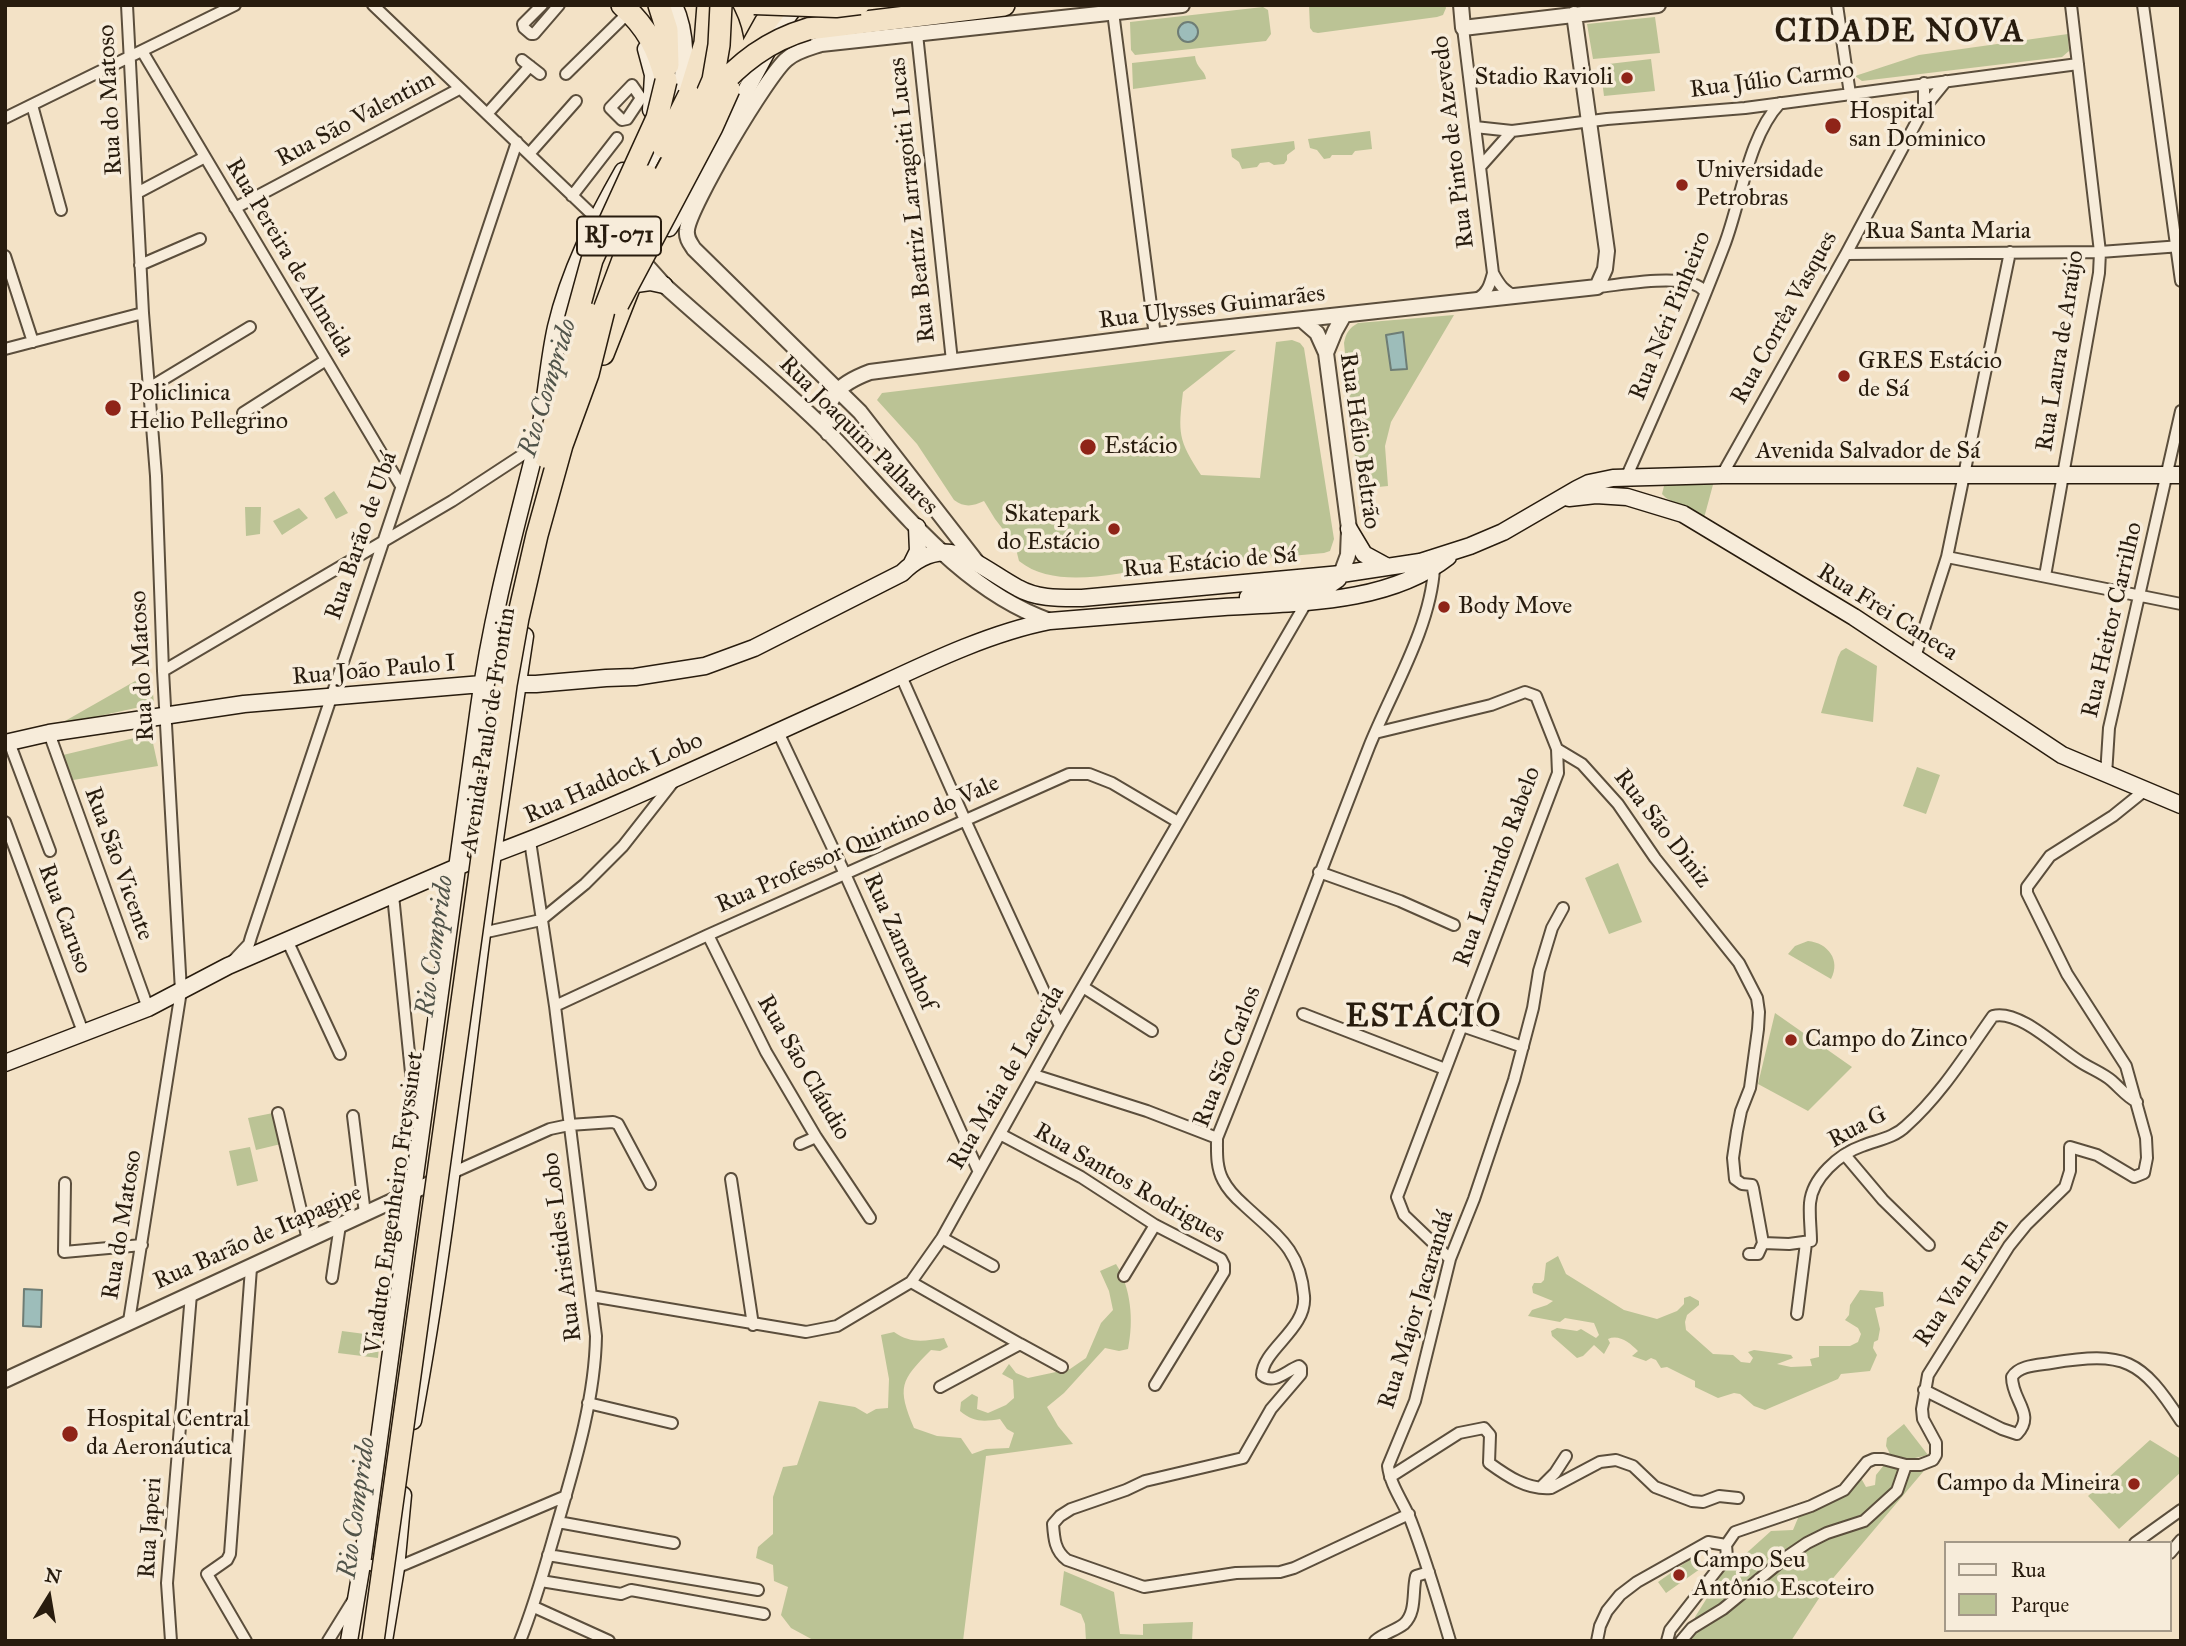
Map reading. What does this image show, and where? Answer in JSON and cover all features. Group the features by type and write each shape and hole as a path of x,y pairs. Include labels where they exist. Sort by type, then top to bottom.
{"highway":[{"path":"565,383 575,318 592,260 657,118 660,85 660,5"},
{"name":"RJ-071","path":"696,99 708,5"},
{"path":"719,5 730,25 735,45 730,84"},
{"path":"598,349 698,133 719,5"},
{"name":"RJ-071","path":"696,99 716,64 719,5"},
{"path":"588,373 621,299 712,127 730,84 765,23 779,5"},
{"path":"696,99 749,57 787,35 838,24 1004,5"},
{"path":"623,9 659,33"},
{"name":"Viaduto Engenheiro Freyssinet","path":"373,1641 506,685 520,605 562,445 588,373 604,310 627,249 696,99"},
{"name":"Viaduto Engenheiro Freyssinet","path":"360,1641 502,632 523,536 565,383 607,262 632,204 696,99"}],"main road":[{"name":"Avenida Paulo de Frontin","path":"556,327 612,233 672,118 684,72 683,42 674,5"},
{"path":"754,5 836,8 860,5"},
{"name":"Avenida Paulo de Frontin","path":"349,1641 362,1564 482,684 494,614 555,442 598,349 647,265 695,195 779,29 796,5"},
{"name":"Avenida Paulo de Frontin","path":"384,1641 396,1568 404,1476 426,1353 482,933 555,442 552,349 566,292 597,219 648,124 660,85 639,35 623,9"},
{"path":"695,195 715,160"},
{"path":"636,284 650,282 664,285"},
{"path":"552,349 575,341 586,341 598,349"},
{"name":"Avenida Salvador de Sá","path":"1559,500 1589,483 1626,478 1722,475 2174,475"},
{"path":"1666,478 1659,491 1661,498 1684,514"},
{"name":"Rua Frei Caneca","path":"1559,500 1611,495 1684,514 1854,617 2062,755 2181,805"},
{"name":"Rua Estácio de Sá","path":"976,561 1018,589 1056,598 1083,598 1340,574 1420,562 1455,551 1503,532 1559,500"},
{"path":"912,563 918,551 917,527"},
{"path":"1349,529 1364,554 1386,566"},
{"name":"Rua Estácio de Sá","path":"1050,621 1306,603 1381,589 1415,578 1455,551"},
{"path":"943,552 958,553 976,561"},
{"name":"Rua João Paulo I","path":"7,742 49,733 244,704 482,684 518,685 635,677 705,666 754,648 902,573 912,563 943,552"},
{"path":"1212,608 1255,595 1328,586 1337,580 1340,574"},
{"path":"494,614 528,615"},
{"name":"Rua Haddock Lobo","path":"5,1063 148,1008 228,965 255,947 287,940 458,866 530,841 901,676 1007,632 1050,621"},
{"path":"392,1347 426,1353"},
{"path":"374,1472 404,1476"}],"street":[{"name":"Rua do Matoso","path":"127,5 143,313 156,476 163,671 181,991 129,1321"},
{"path":"5,118 235,5"},
{"path":"373,5 612,233"},
{"path":"542,5 523,24 524,29 531,34 534,34 559,5"},
{"path":"916,34 1182,5"},
{"name":"Rua Pinto de Azevedo","path":"1461,5 1493,273 1501,286 1517,296"},
{"path":"1463,28 1658,5"},
{"path":"1838,5 1850,94"},
{"name":"Rua Laura de Araújo","path":"2045,576 2099,273 2100,252 2071,5"},
{"path":"2143,5 2181,281"},
{"path":"566,74 623,9"},
{"path":"1113,12 1155,336"},
{"path":"1574,14 1607,251 1605,269 1597,287 1682,281 1700,286 1705,292"},
{"name":"Avenida Paulo de Frontin","path":"715,160 786,59 821,44 916,34"},
{"name":"Rua Beatriz Larragoiti Lucas","path":"916,34 952,361"},
{"name":"Rua Pereira de Almeida","path":"142,51 401,486"},
{"path":"487,114 526,63 540,74"},
{"name":"Rua Júlio Carmo","path":"1475,127 1512,131 1589,121 1745,108 2078,64"},
{"name":"Rua Corrêa Vasques","path":"1722,475 1924,108 1946,81"},
{"name":"Rua Corrêa Vasques","path":"1924,83 1924,108"},
{"path":"632,85 640,94 636,105 624,121 610,108 632,85 660,85"},
{"name":"Rua São Valentim","path":"235,208 459,89"},
{"path":"624,93 636,105"},
{"path":"530,154 576,101"},
{"name":"Rua Néri Pinheiro","path":"1626,478 1686,342 1724,245 1761,127 1780,103"},
{"path":"32,105 61,210"},
{"path":"1745,108 1758,118 1761,127"},
{"path":"1480,167 1512,131"},
{"path":"572,196 617,138"},
{"name":"Rua Barão de Ubá","path":"255,947 330,698 517,142"},
{"path":"137,193 205,157"},
{"name":"Rua Joaquim Palhares","path":"695,195 688,226 688,241 694,249 860,412 976,561"},
{"path":"141,265 200,239"},
{"name":"Rua Santa Maria","path":"1846,254 2100,252 2178,246"},
{"path":"1915,657 1947,557 2010,252"},
{"path":"5,256 33,342"},
{"name":"Rua Joaquim Palhares","path":"647,265 664,285 828,433 943,552 1003,601 1050,621"},
{"name":"Rua Pinto de Azevedo","path":"1472,301 1484,295 1493,273"},
{"name":"Rua Ulysses Guimarães","path":"837,390 854,378 870,372 1155,336 1597,287"},
{"path":"5,349 143,313"},
{"path":"1326,353 1345,315"},
{"name":"Rua Hélio Beltrão","path":"1302,320 1317,333 1326,353 1349,529 1348,555 1340,574"},
{"path":"149,388 250,327"},
{"path":"243,413 326,360"},
{"path":"828,433 828,405 837,390"},
{"name":"Rua Heitor Carrilho","path":"2106,775 2109,728 2140,597 2174,475 2181,411"},
{"path":"163,671 383,540 555,442"},
{"path":"390,520 396,526 404,528"},
{"path":"1947,557 2181,604"},
{"name":"Rua São Carlos","path":"1409,1514 1280,1572 1236,1573 1151,1587 1136,1585 1067,1560 1060,1555 1054,1524 1065,1513 1145,1481 1243,1458 1271,1409 1301,1374 1299,1366 1273,1379 1262,1375 1265,1363 1303,1311 1305,1300 1301,1273 1288,1247 1222,1180 1217,1159 1217,1138 1374,733 1426,615 1433,592 1433,568"},
{"name":"Rua Maia de Lacerda","path":"591,1296 753,1325 795,1331 820,1331 846,1321 911,1282 942,1238 1060,1026 1306,603"},
{"path":"901,676 1060,1026"},
{"path":"1374,733 1491,705 1525,692 1536,696 1540,701 1557,749"},
{"name":"Rua Zamenhof","path":"778,732 978,1171"},
{"name":"Rua São Vicente","path":"49,733 148,1008"},
{"path":"7,742 50,851"},
{"name":"Rua Laurindo Rabelo","path":"1450,1259 1404,1215 1397,1197 1558,773 1557,749"},
{"name":"Rua São Diniz","path":"1557,749 1582,764 1619,804 1655,858 1739,963 1757,998 1759,1012 1750,1088 1741,1111 1733,1158 1735,1180 1752,1185 1763,1243"},
{"name":"Rua Professor Quintino do Vale","path":"555,1006 1069,774 1088,774 1112,783 1178,822"},
{"path":"482,933 541,920 585,884 623,846 679,775"},
{"name":"Rua Van Erven","path":"1924,1390 1935,1361 2009,1246 2026,1225 2065,1188 2070,1171 2070,1147 2097,1155 2134,1177 2144,1173 2147,1158 2146,1138 2126,1066 2067,974 2027,893 2027,887 2050,856 2113,816 2144,791"},
{"name":"Rua Caruso","path":"5,822 83,1032"},
{"name":"Rua Aristides Lobo","path":"520,1641 534,1607 566,1496 596,1357 596,1336 555,1006 530,841"},
{"path":"1320,872 1400,901 1454,925"},
{"path":"393,895 416,1122 423,1129"},
{"name":"Rua Major Jacarandá","path":"1390,1476 1390,1455 1415,1401 1450,1259 1474,1199 1523,1047 1538,971 1552,928 1563,908"},
{"name":"Rua São Cláudio","path":"708,935 766,1052 870,1218"},
{"path":"287,940 340,1054"},
{"path":"1083,987 1152,1031"},
{"path":"1303,1014 1445,1069"},
{"name":"Rua G","path":"1797,1314 1806,1243 1811,1241 1810,1201 1816,1184 1845,1154 1904,1129 1963,1060 1993,1016 2000,1014 2042,1033 2079,1061 2110,1079 2137,1102"},
{"path":"1462,1026 1523,1047"},
{"path":"2110,1079 2126,1066"},
{"path":"1034,1075 1147,1111 1217,1138"},
{"path":"278,1113 308,1240"},
{"path":"353,1116 365,1214"},
{"name":"Rua Barão de Itapagipe","path":"5,1380 550,1129 616,1122 650,1184"},
{"name":"Rua Santos Rodrigues","path":"1000,1134 1081,1177 1155,1224 1221,1259 1224,1272 1155,1385"},
{"path":"800,1144 817,1137"},
{"path":"1845,1154 1883,1200 1929,1245"},
{"path":"731,1179 753,1325"},
{"path":"65,1183 64,1252 142,1245"},
{"path":"1124,1276 1155,1224"},
{"path":"332,1278 340,1225"},
{"path":"942,1238 993,1266"},
{"path":"1749,1254 1758,1254 1763,1243 1806,1243"},
{"path":"246,1641 207,1574 227,1560 230,1554 251,1268"},
{"path":"911,1282 1062,1367"},
{"name":"Rua Japeri","path":"171,1641 166,1583 191,1294"},
{"path":"940,1387 1020,1344"},
{"path":"1667,1641 1670,1630 1727,1557 1726,1545 1735,1532 1788,1515 1844,1490 1867,1462 1874,1459 1906,1465 1926,1464 1936,1455 1936,1443 1923,1419 1924,1390 2017,1434 2025,1426 2026,1420 2012,1382 2017,1371 2085,1358 2109,1359 2128,1364 2147,1374 2181,1421"},
{"path":"588,1403 672,1423"},
{"path":"1450,1641 1409,1514 1390,1476 1459,1433 1484,1428 1490,1434 1489,1463 1513,1480 1541,1488 1550,1488 1600,1462 1613,1460 1633,1466 1655,1487 1692,1502 1703,1502 1718,1496 1738,1498"},
{"path":"1541,1488 1566,1456"},
{"path":"1681,1641 1692,1628 1723,1609 1785,1558 1827,1532 1864,1521 1897,1491 1906,1465"},
{"path":"362,1564 396,1568 566,1496"},
{"path":"2138,1541 2181,1510"},
{"path":"558,1522 674,1543"},
{"path":"1597,1641 1607,1611 1620,1595 1637,1582 1708,1542 1726,1545"},
{"path":"548,1555 758,1590"},
{"path":"1375,1641 1404,1624 1412,1610 1416,1576 1429,1572"},
{"path":"541,1581 621,1594 631,1590 764,1614"},
{"path":"328,1641 357,1593"},
{"path":"534,1607 608,1641"}],"green space":[{"path":"1309,5 1445,5 1446,8 1443,15 1437,17 1318,33 1310,28"},
{"path":"1263,7 1268,10 1271,34 1266,41 1135,55 1131,50 1130,22"},
{"path":"1655,17 1660,53 1593,59 1587,24"},
{"path":"2068,34 2069,51 2062,57 1862,81 1855,76 1919,55"},
{"path":"1195,56 1206,79 1133,89 1132,63"},
{"name":"Stadio Ravioli","path":"1651,59 1655,91 1604,96 1600,65"},
{"path":"1370,131 1372,149 1355,151 1352,155 1332,155 1324,159 1317,150 1310,148 1308,139"},
{"path":"1294,141 1295,149 1287,155 1284,164 1260,163 1257,167 1242,169 1239,162 1232,157 1231,149"},
{"path":"1454,315 1391,422 1385,446 1388,486 1358,489 1344,343 1347,334 1358,323"},
{"path":"1292,340 1304,348 1334,539 1330,551 1324,553 1224,562 1215,553 1163,560 1157,568 1104,576 1067,577 1034,570 1019,561 1015,545 984,501 969,505 954,500 917,444 877,400 882,393 1236,350 1183,392 1180,427 1184,444 1201,475 1260,478 1276,342"},
{"path":"1714,481 1704,518 1662,494 1667,483"},
{"path":"334,491 348,513 336,519 324,498"},
{"path":"245,507 261,507 260,534 246,536"},
{"path":"299,508 308,518 282,535 273,521"},
{"path":"1846,648 1877,666 1873,722 1821,713 1838,657"},
{"path":"151,672 154,704 58,725"},
{"path":"151,734 158,766 73,780 63,755"},
{"path":"1917,767 1940,775 1926,814 1903,806"},
{"path":"1618,863 1642,922 1609,934 1585,878"},
{"path":"1808,941 1821,945 1831,954 1834,972 1831,979 1788,954 1795,946"},
{"name":"Campo do Zinco","path":"1775,1013 1852,1067 1808,1111 1758,1084"},
{"path":"273,1113 281,1144 256,1150 248,1118"},
{"path":"250,1147 258,1181 237,1186 229,1151"},
{"path":"1558,1256 1566,1274 1624,1310 1657,1319 1677,1311 1684,1304 1684,1298 1690,1296 1699,1301 1699,1305 1687,1315 1686,1330 1713,1354 1733,1355 1741,1362 1750,1363 1753,1358 1748,1352 1754,1350 1791,1355 1793,1358 1777,1364 1791,1367 1812,1366 1810,1359 1819,1357 1819,1346 1850,1346 1858,1342 1861,1334 1858,1328 1845,1320 1849,1315 1850,1305 1860,1290 1883,1292 1884,1306 1875,1308 1880,1329 1873,1348 1877,1355 1870,1371 1841,1374 1838,1379 1765,1410 1754,1406 1740,1394 1718,1398 1695,1387 1695,1381 1667,1367 1661,1368 1656,1360 1651,1358 1646,1361 1632,1356 1638,1351 1620,1338 1608,1339 1610,1343 1604,1354 1594,1345 1577,1358 1552,1336 1551,1331 1557,1328 1577,1331 1581,1329 1596,1338 1599,1335 1594,1323 1565,1318 1560,1322 1528,1316 1532,1310 1553,1301 1533,1293 1532,1287 1534,1283 1544,1280 1546,1263"},
{"path":"1116,1264 1125,1283 1130,1305 1128,1349 1119,1351 1105,1348 1064,1393 1047,1407 1073,1444 986,1456 963,1641 815,1641 791,1628 781,1615 788,1587 774,1581 773,1565 756,1558 758,1547 773,1534 773,1497 783,1467 797,1465 819,1401 855,1407 867,1414 876,1409 888,1408 889,1379 881,1335 894,1332 918,1341 944,1338 948,1347 940,1351 931,1350 913,1369 904,1385 905,1403 914,1428 937,1436 961,1438 972,1454 986,1449 1009,1448 1014,1433 1007,1429 1000,1419 983,1421 969,1417 960,1411 961,1402 972,1394 978,1397 977,1409 988,1413 1006,1405 1014,1398 1013,1380 1002,1374 1009,1364 1016,1373 1028,1378 1070,1369 1086,1358 1101,1323 1113,1310 1109,1291 1100,1271"},
{"path":"342,1331 380,1336 378,1358 338,1353"},
{"path":"1904,1424 1928,1455 1906,1460 1890,1454 1886,1446 1887,1438"},
{"name":"Campo da Mineira","path":"2150,1440 2181,1459 2181,1472 2119,1529 2088,1496"},
{"path":"1888,1460 1928,1466 1829,1583 1791,1641 1692,1641 1695,1617 1729,1563 1741,1558 1771,1531 1793,1530 1798,1518 1788,1516 1833,1494 1863,1471 1861,1478 1866,1487 1875,1485 1876,1475"},
{"name":"Campo Seu Antônio Escoteiro","path":"1692,1558 1700,1569 1666,1593 1658,1582"},
{"path":"1064,1571 1114,1592 1120,1634 1143,1635 1143,1624 1193,1622 1192,1641 1086,1641 1085,1624 1081,1614 1060,1605"}],"water":[{"path":"1188,22 1195,25 1198,32 1195,39 1188,42 1181,39 1178,32 1181,25"},
{"path":"1403,332 1407,369 1391,370 1386,335"},
{"path":"24,1289 42,1290 41,1327 23,1326"}],"place":[{"name":"Stadio Ravioli","path":"1627,78"},
{"name":"Hospital san Dominico","path":"1833,126"},
{"name":"Universidade Petrobras","path":"1682,185"},
{"name":"GRES Estácio de Sá","path":"1844,376"},
{"name":"Policlinica Helio Pellegrino","path":"113,408"},
{"name":"Estácio","path":"1088,447"},
{"name":"Skatepark do Estácio","path":"1114,529"},
{"name":"Body Move","path":"1444,607"},
{"name":"Campo do Zinco","path":"1791,1040"},
{"name":"Hospital Central da Aeronáutica","path":"70,1434"},
{"name":"Campo da Mineira","path":"2134,1484"},
{"name":"Campo Seu Antônio Escoteiro","path":"1679,1575"}],"district":[{"name":"CIDADE NOVA","path":"1900,33"},
{"name":"ESTÁCIO","path":"1424,1018"}],"water label":[{"name":"Rio Comprido","path":"549,388"},
{"name":"Rio Comprido","path":"436,946"},
{"name":"Rio Comprido","path":"358,1508"}]}
